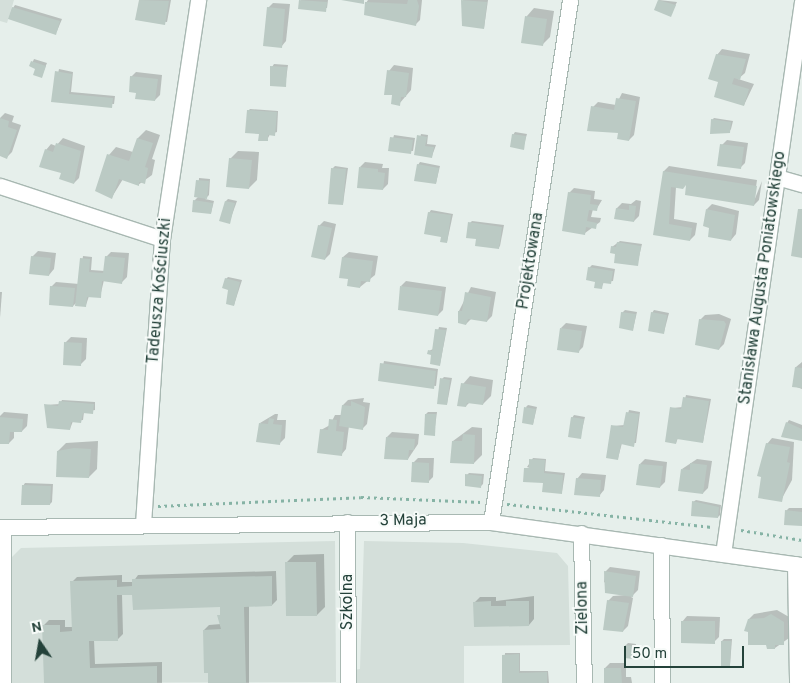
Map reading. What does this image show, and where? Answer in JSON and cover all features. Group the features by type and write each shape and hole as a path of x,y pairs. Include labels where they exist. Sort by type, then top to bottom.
{"street":[{"name":"Tadeusza Kościuszki","path":"143,524 162,238 198,0"},
{"name":"Projektowana","path":"492,522 570,0"},
{"name":"Stanisława Augusta Poniatowskiego","path":"723,554 802,2"},
{"path":"777,177 802,184"},
{"path":"0,186 162,238"},
{"name":"Szkolna","path":"347,522 348,683"},
{"name":"3 Maja","path":"2,527 143,524 492,522 582,533 799,565"},
{"path":"2,527 3,683"},
{"name":"Zielona","path":"582,533 584,683"},
{"path":"661,546 662,683"},
{"path":"797,683 799,565"}],"path":[{"path":"175,505 361,497 494,503 727,528 802,540"}],"shaded area":[{"path":"0,0 14,0 7,23 0,21"},
{"path":"335,541 336,682 11,683 8,561 21,548"},
{"path":"364,541 463,543 557,553 568,566 570,645 464,646 464,683 354,683 354,670 360,669"}],"building":[{"path":"139,0 169,1 165,25 135,20"},
{"path":"299,0 327,2 326,12 298,9"},
{"path":"341,0 364,0 364,4"},
{"path":"408,0 417,0 419,6 416,26 364,15 365,2 407,4"},
{"path":"461,0 487,2 484,29 462,26"},
{"path":"658,0 676,5 671,17 654,10"},
{"path":"12,7 60,21 56,35 8,19"},
{"path":"267,7 285,9 282,48 263,46"},
{"path":"525,16 547,19 543,46 521,43"},
{"path":"716,54 746,59 740,80 734,78 732,84 749,89 744,106 714,97 718,82 708,79"},
{"path":"31,61 46,66 42,78 33,75 35,69 29,66"},
{"path":"270,66 287,67 286,87 270,86"},
{"path":"387,70 409,73 406,97 401,97 400,106 391,104 392,95 384,95"},
{"path":"55,71 72,74 69,94 113,98 112,108 51,102"},
{"path":"130,76 158,79 155,101 135,99 136,93 129,92"},
{"path":"616,98 636,101 629,141 617,139 618,133 587,131 591,106 614,110"},
{"path":"247,110 277,112 275,136 268,135 268,141 258,141 259,134 245,133"},
{"path":"0,118 9,121 8,127 17,130 7,159 0,156"},
{"path":"711,119 731,122 730,133 710,134"},
{"path":"512,134 526,136 524,150 510,147"},
{"path":"417,135 427,137 425,146 434,147 432,158 414,155"},
{"path":"390,137 413,140 411,154 388,151"},
{"path":"137,138 153,143 145,167 148,168 145,184 139,182 139,186 119,179 112,199 95,191 107,154 129,161"},
{"path":"56,143 81,151 74,184 59,179 61,173 39,167 45,149 53,152"},
{"path":"720,144 744,147 741,169 717,166"},
{"path":"229,158 252,160 249,189 226,187"},
{"path":"417,164 439,168 436,184 414,181"},
{"path":"359,167 378,169 378,172 385,173 383,190 357,188"},
{"path":"331,168 346,169 343,205 328,204"},
{"path":"663,171 757,186 754,206 685,195 686,185 683,189 671,187 669,224 692,228 690,241 653,235"},
{"path":"196,180 209,181 207,199 194,197"},
{"path":"568,192 591,195 590,204 598,205 597,211 589,210 587,221 597,223 596,229 586,227 585,235 562,231"},
{"path":"193,200 213,203 211,214 192,212"},
{"path":"225,201 235,203 230,224 219,221"},
{"path":"629,205 636,206 634,222 614,219 616,208 629,210"},
{"path":"706,209 735,215 731,241 708,237 709,228 703,226"},
{"path":"798,209 802,209 802,258 791,256"},
{"path":"428,212 451,215 447,243 440,242 441,237 424,234"},
{"path":"468,222 502,227 499,249 475,246 476,239 466,238"},
{"path":"318,225 332,228 325,260 311,257"},
{"path":"617,242 641,246 638,266 614,263 615,254 610,253 611,246 616,247"},
{"path":"31,256 51,258 49,276 29,274"},
{"path":"105,256 125,258 122,284 102,281 101,298 87,297 86,307 75,306 80,258 90,259 89,272 103,273"},
{"path":"342,257 373,261 370,282 361,281 360,288 347,286 348,279 339,278"},
{"path":"588,267 613,271 611,284 603,283 602,289 594,288 595,282 586,280"},
{"path":"225,278 240,282 234,306 226,304 228,290 222,288"},
{"path":"50,286 75,288 73,307 49,305"},
{"path":"400,286 442,291 438,316 398,310"},
{"path":"465,292 491,297 487,322 468,319 466,325 458,323 458,311 462,311"},
{"path":"621,312 636,314 633,331 619,328"},
{"path":"651,312 667,315 664,334 648,331"},
{"path":"699,319 724,321 726,324 719,350 695,345"},
{"path":"560,328 582,331 579,353 557,350"},
{"path":"435,329 446,330 440,366 430,364 431,355 427,354 428,350 432,351"},
{"path":"64,342 82,343 81,366 63,365"},
{"path":"380,363 436,371 434,389 378,381"},
{"path":"795,367 802,368 802,388 792,387"},
{"path":"440,378 450,380 447,405 437,404"},
{"path":"461,383 486,387 483,405 467,403 466,407 457,406"},
{"path":"683,397 709,401 703,443 677,439 676,444 665,442 670,407 681,409"},
{"path":"59,401 94,404 93,414 83,413 81,423 71,422 70,430 47,428 44,404 58,406"},
{"path":"351,401 365,407 363,430 339,426 342,405 351,406"},
{"path":"524,407 536,409 533,425 522,423"},
{"path":"626,412 639,414 634,447 621,444 618,460 606,458 611,425 623,427"},
{"path":"425,414 436,414 435,436 424,435"},
{"path":"0,417 23,419 22,432 10,432 9,444 0,444"},
{"path":"571,417 584,419 581,439 568,437"},
{"path":"269,418 274,419 273,424 282,425 280,445 256,442 259,423 268,424"},
{"path":"329,419 337,420 336,431 344,432 342,456 317,453 320,429 328,430"},
{"path":"786,422 802,429 802,441 781,437"},
{"path":"463,434 475,435 474,464 450,463 452,441 462,441"},
{"path":"386,437 415,439 414,450 409,450 408,460 384,459"},
{"path":"766,443 790,447 787,462 790,463 782,502 758,498 761,477 757,476"},
{"path":"74,448 91,449 89,478 56,477 57,451"},
{"path":"529,459 545,460 544,473 563,475 562,494 542,492 543,483 523,482 524,468 529,468"},
{"path":"412,462 429,463 429,483 411,482"},
{"path":"690,463 707,465 703,494 678,491 681,469 690,470"},
{"path":"639,464 663,466 660,488 636,485"},
{"path":"465,474 482,476 481,488 465,486"},
{"path":"576,478 601,480 600,497 574,495"},
{"path":"22,485 51,486 50,505 21,505"},
{"path":"692,501 719,507 718,518 691,516"},
{"path":"785,510 802,512 802,526 784,525"},
{"path":"285,562 316,562 317,616 286,616"},
{"path":"604,571 636,576 633,597 605,593"},
{"path":"272,576 272,606 244,607 246,683 208,683 208,673 204,673 203,630 221,629 217,615 220,615 220,607 133,610 132,595 117,595 118,641 89,641 90,668 157,666 157,683 44,683 42,625 60,625 60,632 72,631 70,581 117,580 117,587 132,586 132,579"},
{"path":"607,600 629,603 623,632 603,630"},
{"path":"491,601 491,606 506,606 506,601 529,601 529,626 474,627 473,602"},
{"path":"771,614 784,622 784,645 775,645 775,649 767,649 766,645 748,645 748,632 744,631 748,619 764,618"},
{"path":"681,621 715,621 715,644 681,643"},
{"path":"721,641 731,641 730,666 721,666"},
{"path":"625,645 635,646 634,659 624,658"},
{"path":"519,654 519,673 547,672 547,683 502,683 502,655"},
{"path":"604,668 621,668 622,683 604,683"}]}
